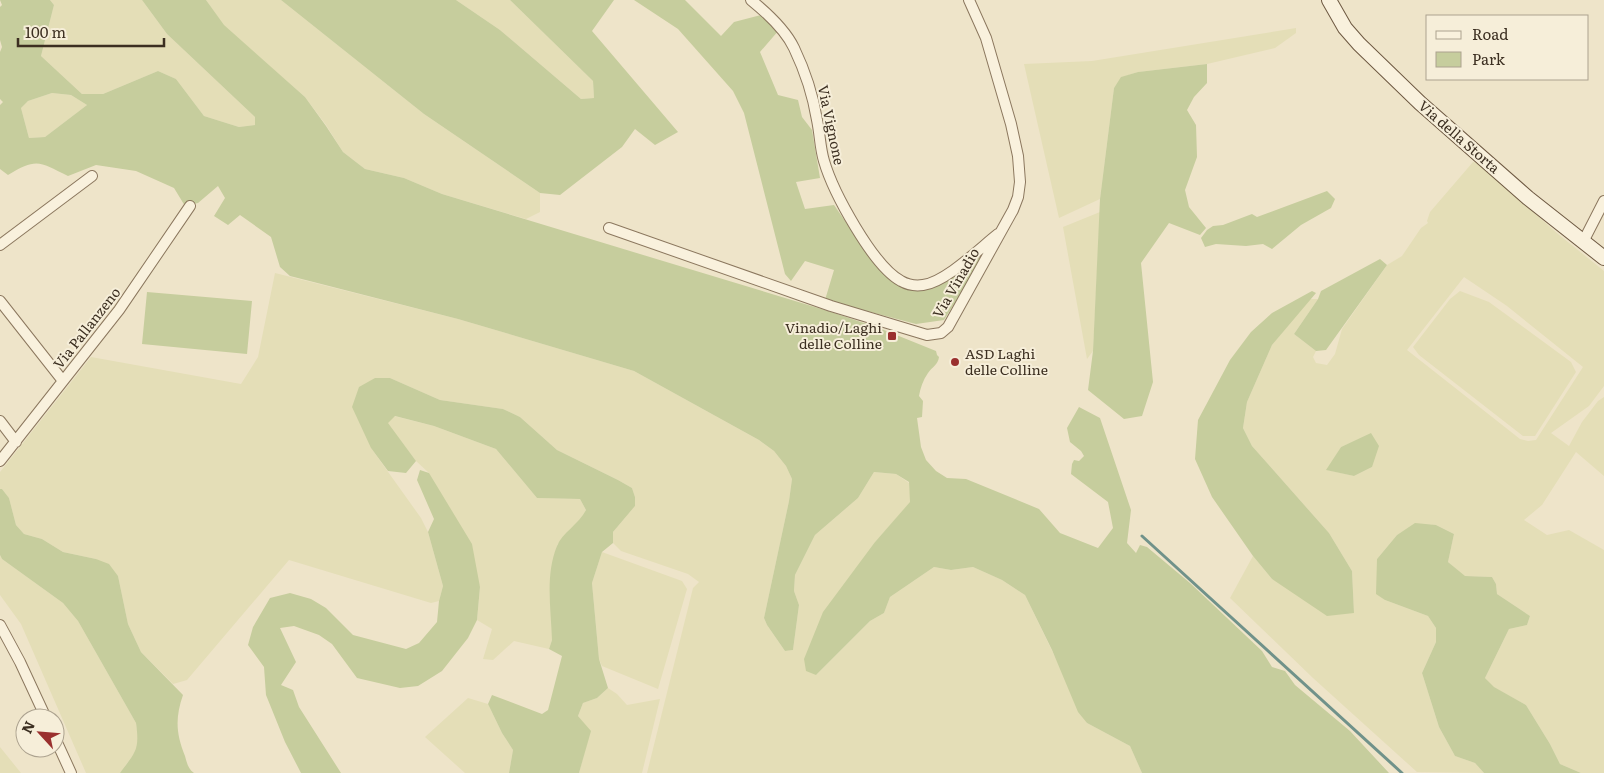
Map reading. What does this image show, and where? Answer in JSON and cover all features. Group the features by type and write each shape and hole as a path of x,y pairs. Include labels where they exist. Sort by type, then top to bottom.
{"main road":[{"name":"Via della Storta","path":"1329,0 1345,28 1359,44 1420,103 1528,198 1604,258"}],"street":[{"name":"Via Vignone","path":"751,0 779,26 794,48 812,92 823,159 834,188 845,211 877,258 897,278 914,285 923,285 937,281 1003,229"},
{"name":"Via Vinadio","path":"609,228 831,306 931,336 941,333 948,327 1003,229 1020,191 1018,156 1011,124 986,38 969,0"},
{"path":"0,245 92,176"},
{"path":"1583,242 1604,201"},
{"name":"Via Pallanzeno","path":"0,461 129,297 190,206"},
{"path":"0,301 63,381"},
{"path":"0,422 16,442"},
{"path":"0,625 41,708"},
{"path":"64,758 71,773"}],"shaded area":[{"path":"50,0 142,0 167,34 255,117 255,125 239,127 204,116 176,79 158,71 103,94 82,94 41,56 54,5"},
{"path":"206,0 281,0 424,114 540,193 540,212 526,219 442,194 404,178 365,169 343,152 305,97 223,25"},
{"path":"456,0 510,0 593,81 594,98 581,99 500,30"},
{"path":"1296,28 1296,33 1275,48 1207,64 1138,72 1122,77 1114,88 1100,199 1059,218 1024,64 1092,61"},
{"path":"52,93 71,95 87,105 45,137 29,138 21,108 28,101"},
{"path":"1473,162 1478,163 1558,234 1604,271 1604,386 1589,406 1551,433 1569,446 1582,422 1598,401 1604,397 1604,476 1576,452 1542,505 1524,520 1547,535 1569,530 1604,550 1604,773 1581,773 1560,764 1526,705 1493,687 1485,678 1509,629 1527,625 1530,616 1497,594 1496,584 1492,577 1464,576 1448,562 1454,534 1436,525 1415,524 1397,535 1377,559 1385,600 1428,616 1436,628 1436,642 1422,673 1439,727 1455,756 1475,763 1484,773 1417,772 1313,678 1230,598 1253,556 1272,579 1354,613 1352,571 1329,533 1252,446 1243,428 1247,402 1272,345 1309,299 1318,299 1294,334 1316,351 1313,357 1316,363 1327,365 1335,354 1342,329 1387,265 1402,256 1421,228 1428,223 1430,212","holes":["1464,277 1507,306 1583,367 1536,440 1520,439 1407,350","1371,434 1372,467 1354,476 1327,470 1341,447"]},
{"path":"1100,212 1093,351 1087,359 1063,227"},
{"path":"275,273 458,319 634,371 759,440 774,451 786,466 792,479 764,618 785,651 793,650 799,605 794,591 795,575 815,535 858,498 874,472 896,474 909,483 911,502 875,542 816,675 870,621 884,613 890,597 934,567 951,570 973,567 1002,580 1025,595 1087,723 1130,746 1142,773 647,773 693,588 699,582 688,574 621,551 613,543 613,532 635,506 632,488 557,450 520,417 503,409 440,400 390,378 371,448 421,518 428,532 443,586 439,601 431,603 289,560 187,680 173,684 141,652 128,624 118,576 96,559 63,552 42,539 24,534 16,525 9,498 0,489 0,472 91,357 241,384 258,357"},
{"path":"1460,291 1489,302 1571,362 1576,372 1535,436 1523,436 1419,355 1413,347 1450,299"},
{"path":"394,416 434,426 496,449 537,498 580,499 586,510 582,518 557,545 552,640 549,649 514,641 493,660 483,659 492,629 477,620 480,587 429,473 416,461 387,423"},
{"path":"602,552 682,581 687,589 658,689 602,666 599,659 592,583"},
{"path":"0,555 2,559 63,603 78,621 136,723 139,743 120,773 86,773 65,725 65,708 58,708 21,624 0,595"},
{"path":"608,688 617,694 627,705 660,699 642,773 579,773 590,731 578,716 583,703 597,698"},
{"path":"468,698 488,704 502,733 513,750 509,773 465,773 425,737"},
{"path":"0,747 21,773 0,773"}],"green space":[{"path":"0,0 50,0 54,5 41,56 82,94 103,94 158,71 176,79 204,116 239,127 255,125 255,117 167,34 142,0 206,0 224,25 305,97 343,152 365,169 404,178 442,194 828,311 879,328 936,351 939,357 938,360 925,379 919,396 923,401 922,417 917,418 921,447 926,460 936,471 947,478 966,479 1039,509 1060,533 1098,548 1113,528 1108,502 1071,474 1074,460 1079,461 1084,456 1070,442 1067,428 1079,407 1100,418 1131,510 1127,543 1136,553 1140,545 1147,547 1190,583 1262,651 1272,667 1285,671 1295,685 1350,731 1389,773 1142,773 1130,746 1087,723 1078,712 1052,650 1025,595 1002,580 973,567 951,570 934,567 890,597 884,613 870,621 816,675 806,671 804,659 823,612 875,542 910,502 909,482 896,474 874,472 858,498 815,535 795,575 794,591 799,605 793,650 785,651 764,618 792,479 786,466 774,451 759,440 634,371 458,319 290,276 280,267 271,237 240,215 228,225 214,216 225,198 218,186 198,203 185,206 174,188 136,171 96,165 68,176 38,163 18,169 8,175 0,169 0,105 3,102 0,99 0,52 2,47 0,40 0,7 2,5","holes":["52,93 71,95 87,105 45,137 29,138 21,108 28,101"]},
{"path":"281,0 456,0 500,30 581,99 594,98 593,81 510,0 614,0 592,31 678,132 655,145 635,129 622,147 560,195 540,193 424,114"},
{"path":"634,0 685,0 721,36 734,22 761,15 779,30 760,52 778,95 798,100 802,117 812,130 820,178 796,182 805,209 834,205 870,257 898,282 928,288 953,277 980,252 984,253 944,320 916,324 825,300 834,270 805,261 791,281 785,274 744,113 733,91 678,29"},
{"path":"1207,64 1207,83 1194,97 1187,110 1196,125 1197,157 1185,190 1189,207 1206,228 1200,235 1169,223 1141,263 1153,382 1142,416 1124,419 1088,390 1093,351 1100,199 1114,88 1121,77 1138,72"},
{"path":"1327,191 1335,199 1331,208 1301,225 1272,249 1263,244 1246,246 1216,244 1205,247 1201,238 1213,226 1223,225 1252,214 1257,217"},
{"path":"1380,259 1387,265 1326,350 1316,351 1294,334 1318,299 1321,291"},
{"path":"1312,291 1316,293 1272,345 1247,402 1243,428 1252,446 1329,533 1352,571 1354,613 1327,616 1272,579 1253,556 1212,497 1195,459 1198,420 1230,360 1251,332 1272,313"},
{"path":"147,292 252,301 247,354 142,344"},
{"path":"375,378 390,378 440,400 503,409 520,417 557,450 632,488 635,506 613,532 613,543 602,552 592,583 599,659 608,688 597,698 583,703 578,716 591,731 579,773 509,773 513,750 502,733 488,704 492,695 542,714 548,710 562,656 549,649 552,640 550,580 553,557 559,541 586,510 580,499 537,498 496,449 434,426 395,416 388,423 416,461 406,473 388,471 371,448 352,407 359,387"},
{"path":"1371,433 1379,446 1372,467 1354,476 1326,470 1341,447"},
{"path":"420,470 429,473 472,544 480,587 477,620 468,638 442,671 418,686 400,688 357,678 332,644 319,635 294,626 280,628 296,662 281,685 293,690 299,707 341,773 301,773 285,742 266,695 264,667 248,645 253,627 270,598 290,593 311,599 326,608 353,635 406,649 419,643 437,622 443,586 428,532 434,519 417,480"},
{"path":"0,489 9,498 16,525 24,534 42,539 63,552 96,559 109,564 118,576 128,624 141,652 183,695 179,711 178,733 188,766 194,773 120,773 137,746 136,723 78,621 63,603 2,559 0,555"},
{"path":"1415,523 1436,525 1454,534 1448,562 1465,576 1492,577 1496,584 1497,594 1530,616 1527,625 1509,629 1485,678 1494,687 1526,705 1560,764 1581,773 1484,773 1475,763 1455,756 1439,727 1422,673 1436,642 1436,628 1428,616 1385,600 1376,594 1377,559 1397,535"}],"waterway":[{"path":"1142,536 1402,773"}],"place":[{"name":"Vinadio/Laghi delle Colline","path":"892,336"},
{"name":"ASD Laghi delle Colline","path":"955,362"}]}
